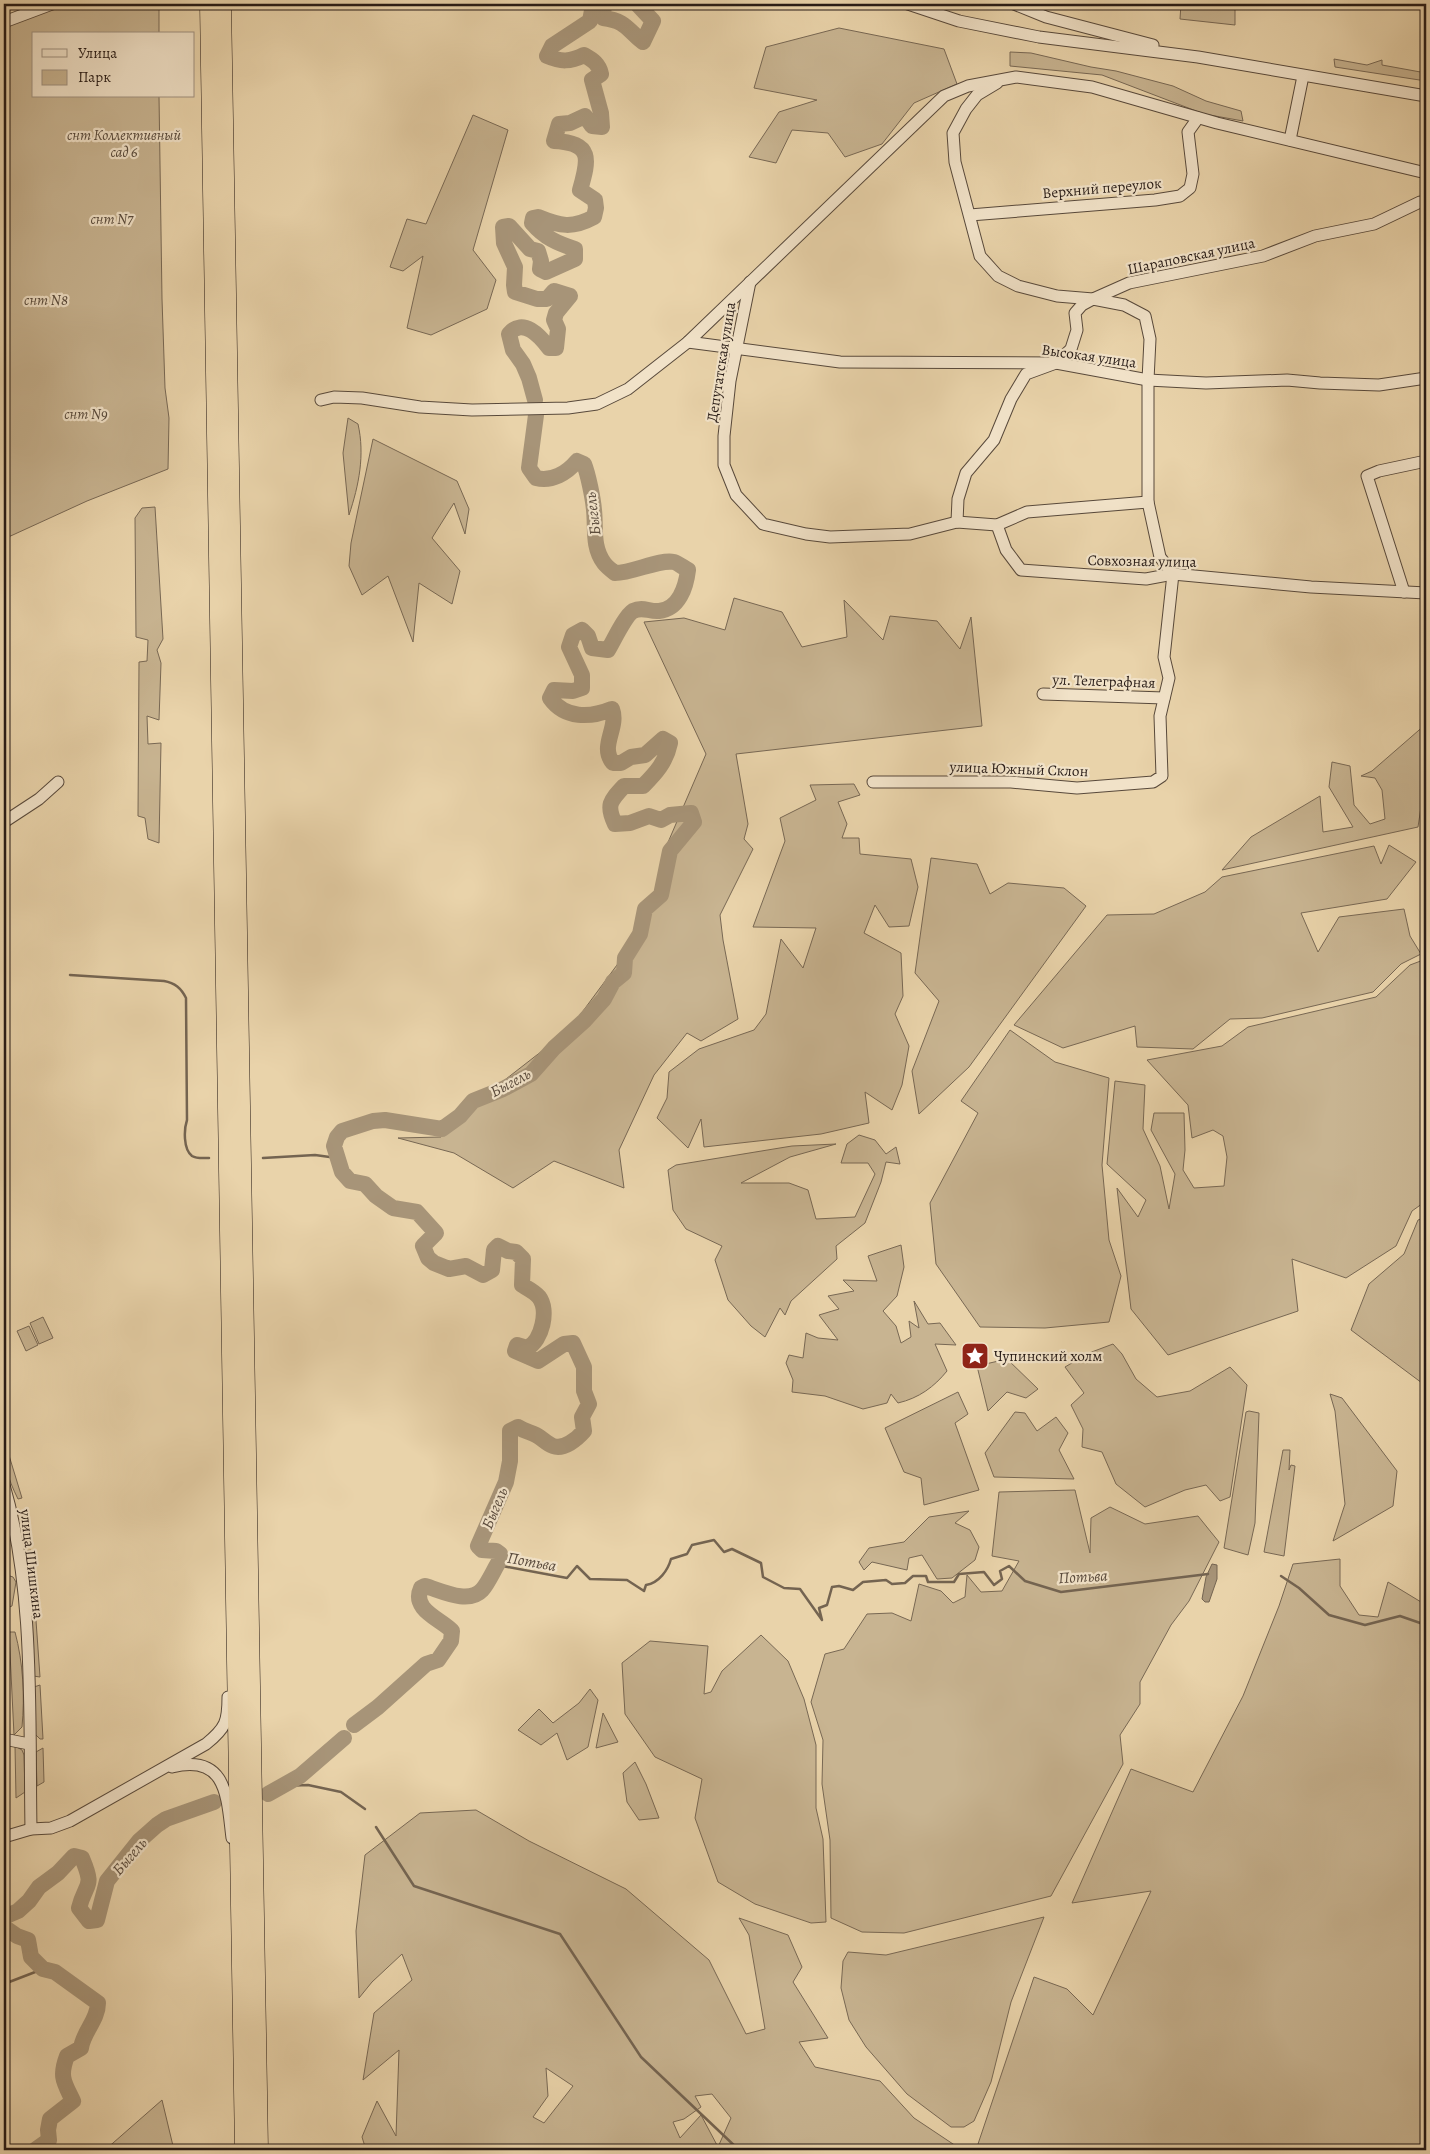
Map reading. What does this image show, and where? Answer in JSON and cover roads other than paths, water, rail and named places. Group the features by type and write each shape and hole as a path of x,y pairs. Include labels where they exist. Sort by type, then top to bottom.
{"highway":[{"path":"209,4 244,2150"},
{"path":"222,4 259,2150"}],"street":[{"path":"4,22 52,4"},
{"path":"908,4 959,21 1038,37 1198,57 1426,96"},
{"path":"1014,4 1046,17 1198,57"},
{"path":"1290,140 1303,76"},
{"path":"320,400 334,397 362,398 420,407 472,410 568,408 597,404 628,389 688,342 944,96 968,86 985,82 1016,77 1092,87 1198,118 1426,173"},
{"name":"Шараповская улица","path":"1003,80 977,95 966,109 953,133 955,162 980,256 998,276 1018,286 1057,296 1093,299 1129,283 1263,256 1315,236 1374,224 1420,202 1426,202"},
{"name":"Верхний переулок","path":"970,215 1155,200 1180,196 1190,188 1193,174 1188,132 1198,118"},
{"name":"Депутатская улица","path":"750,282 730,381 724,436 724,465 736,495 763,524 806,534 830,536 910,534 957,522 997,525 1027,512 1148,502"},
{"path":"957,522 958,499 966,473 994,440 1011,399 1026,374 1056,363 1071,349 1077,330 1075,313 1068,303 1057,296"},
{"path":"1075,313 1082,305 1093,299 1124,305 1145,316 1150,338 1148,502 1160,557 1173,574 1164,657 1169,678 1164,698"},
{"name":"Высокая улица","path":"688,342 840,362 1056,363 1148,380 1206,382 1287,380 1379,385 1426,378"},
{"path":"1404,592 1367,476 1378,471 1426,461"},
{"name":"Совхозная улица","path":"997,525 1006,550 1021,570 1146,579 1173,574 1311,587 1426,594"},
{"name":"ул. Телеграфная","path":"1043,694 1164,698"},
{"name":"улица Южный Склон","path":"873,782 1011,782 1077,788 1153,782 1162,776 1160,716 1164,698"},
{"path":"4,822 39,799 58,782"},
{"name":"улица Шишкина","path":"4,1485 12,1512 21,1569 28,1683 31,1829"},
{"path":"4,1837 31,1829 51,1828 70,1822 206,1744 219,1734 228,1716 229,1675 235,1640"},
{"path":"4,1739 29,1744"},
{"path":"158,1770 183,1764 197,1765 209,1769 218,1778 227,1793 239,1904"}],"waterway":[{"name":"Быгель","path":"535,400 529,378 523,364 513,350 509,334 514,329 525,328 541,338 549,348 556,348 558,329 554,320 556,313 570,296 554,291 547,299 537,299 515,292 515,267 504,243 503,227 509,226 530,249 538,251 541,261 540,269 546,272 575,259 575,249 547,236 532,223 533,218 538,217 560,224 572,225 594,217 595,200 580,190 586,161 582,149 567,142 554,141 559,124 570,123 585,116 592,126 602,127 601,113 592,80 601,74 595,63 584,55 566,60 547,56 552,46 590,21 593,5 596,4"},
{"name":"Быгель","path":"604,4 603,18 617,21 643,42 653,21 639,4"},
{"name":"Быгель","path":"354,1725 378,1707 426,1664 438,1660 451,1641 452,1631 429,1613 420,1602 421,1588 425,1586 462,1596 476,1594 485,1587 500,1560 500,1554 496,1551 482,1550 478,1546 506,1482 510,1461 510,1431 518,1427 536,1435 553,1446 566,1445 584,1431 582,1417 589,1404 584,1391 584,1367 573,1343 564,1344 538,1361 515,1351 517,1345 527,1348 537,1339 544,1317 539,1297 522,1285 523,1259 516,1252 508,1251 498,1246 494,1250 492,1270 483,1275 466,1266 449,1269 434,1263 428,1258 423,1246 436,1233 417,1212 393,1208 376,1196 365,1184 350,1181 342,1172 334,1146 337,1137 342,1131 373,1121 385,1120 442,1129 460,1116 473,1101 503,1089 531,1074 554,1048 584,1021 604,999 613,982 624,973 625,958 640,934 645,909 661,895 670,851 694,822 691,813 670,815 661,820 649,816 630,823 615,824 610,808 615,796 624,786 643,786 660,767 670,743 663,739 645,755 631,757 621,763 613,763 609,757 608,750 613,723 612,709 595,714 578,715 563,710 550,698 554,690 573,691 582,688 582,675 569,647 573,635 582,630 588,636 592,648 608,650 623,623 633,611 640,609 659,611 672,606 683,590 688,570 676,563 668,562 615,573 606,566 600,557 596,544 593,499 584,464 577,461 564,473 548,479 536,478 529,468 536,415"},
{"path":"70,975 164,981 177,986 182,991 186,998 186,1144 192,1156 209,1158"},
{"path":"263,1158 315,1155 337,1158"},
{"name":"Потьва","path":"497,1565 567,1578 577,1566 590,1579 627,1580 644,1591 646,1585 655,1582 662,1575 671,1559 687,1554 692,1545 714,1540 724,1552 732,1549 761,1563 763,1577 784,1588 800,1589 822,1620 819,1608 827,1605 832,1587 839,1586 853,1590 863,1582 886,1580 892,1584 905,1583 913,1576 926,1576 928,1582 954,1582 959,1574 984,1572 994,1585 1002,1579 1000,1571 1009,1566 1025,1581 1061,1592 1208,1574"},
{"name":"Потьва","path":"1281,1576 1299,1588 1329,1615 1365,1625 1400,1616 1426,1625"},
{"name":"Быгель","path":"268,1794 300,1776 344,1738"},
{"path":"283,1786 308,1785 341,1792 365,1809"},
{"name":"Быгель","path":"4,1917 18,1911 29,1901 39,1887 58,1873 74,1856 82,1858 89,1880 79,1908 89,1921 97,1920 107,1881 139,1841 166,1819 214,1802"},
{"path":"376,1827 414,1886 560,1934 641,2057 739,2150"},
{"name":"Быгель","path":"4,1927 17,1936 28,1940 31,1957 43,1969 55,1972 98,2003 96,2015 84,2037 81,2048 67,2056 63,2069 67,2089 73,2101 50,2119 49,2140 35,2150"},
{"path":"4,1984 43,1969"}],"place":[{"name":"Чупинский холм","path":"975,1356"}],"park label":[{"name":"снт Коллективный сад 6","path":"124,144"},
{"name":"снт N7","path":"112,219"},
{"name":"снт N8","path":"46,300"},
{"name":"снт N9","path":"86,414"}]}
